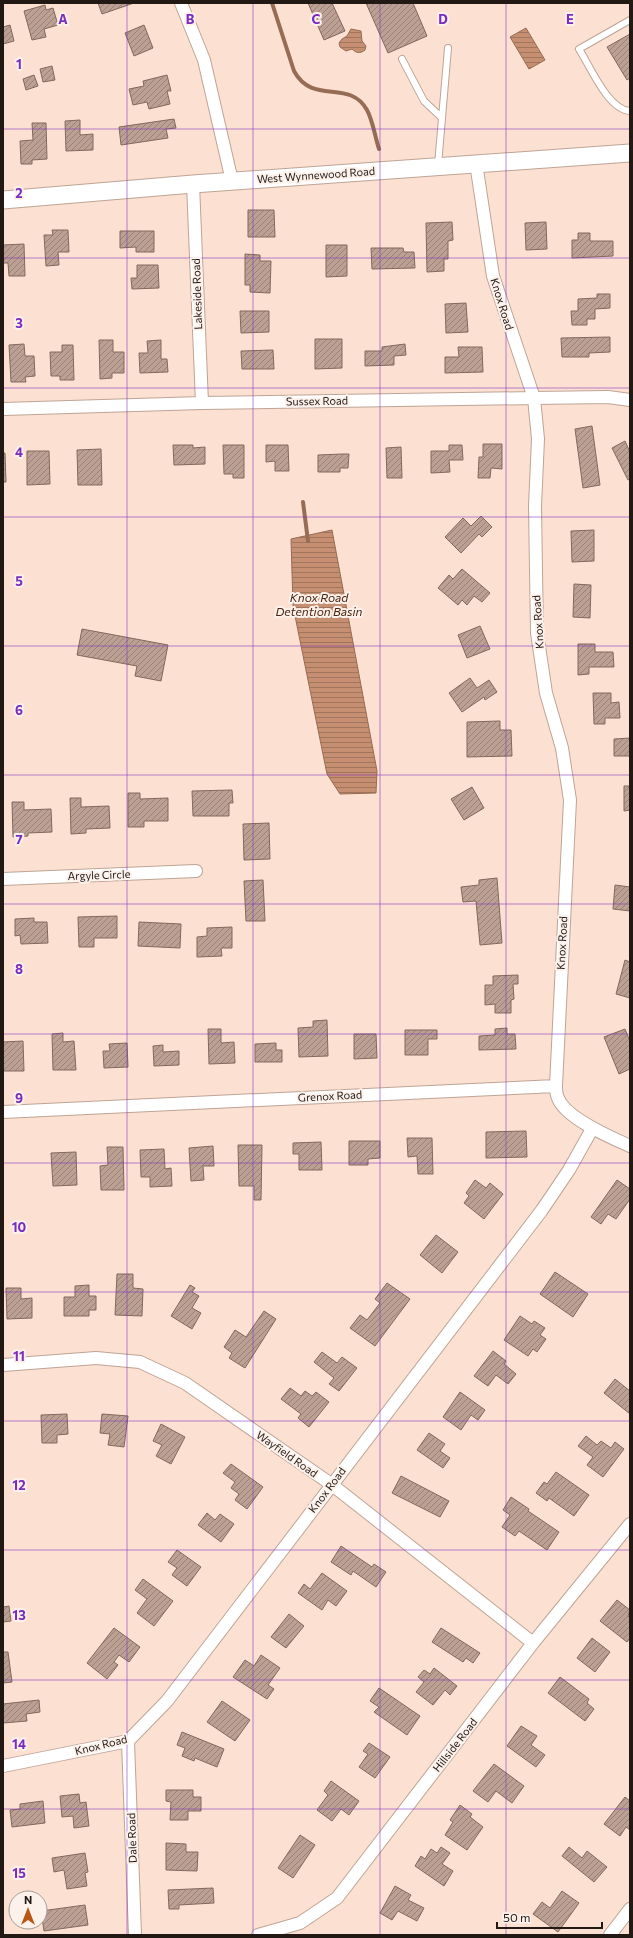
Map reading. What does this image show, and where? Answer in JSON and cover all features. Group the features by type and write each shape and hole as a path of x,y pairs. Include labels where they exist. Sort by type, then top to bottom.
{"main road":[{"name":"West Wynnewood Road","path":"3,200 232,181 630,153"}],"street":[{"path":"181,3 204,60 232,181"},
{"name":"Knox Road","path":"476,163 494,276 534,398 538,439 535,506 537,633 546,693 562,748 570,800 556,1086"},
{"name":"Lakeside Road","path":"193,184 202,403"},
{"name":"Sussex Road","path":"3,410 202,403 608,397 630,400"},
{"name":"Argyle Circle","path":"3,879 196,871"},
{"path":"556,1086 558,1099 564,1108 592,1129 630,1146"},
{"name":"Grenox Road","path":"3,1112 556,1086"},
{"name":"Knox Road","path":"3,1766 128,1741 167,1701 331,1484 482,1291 542,1210 569,1170 592,1129"},
{"name":"Wayfield Road","path":"3,1365 96,1358 140,1362 185,1383 331,1484 533,1643"},
{"name":"Hillside Road","path":"258,1935 300,1923 336,1898 533,1643 630,1524"},
{"name":"Dale Road","path":"128,1741 135,1935"},
{"path":"610,1935 630,1909"}],"lane":[{"path":"630,20 579,49 609,99 620,109 630,111"},
{"path":"438,166 448,48"},
{"path":"402,59 424,101 442,117"}],"water":[{"path":"526,28 545,60 529,69 510,37"},
{"path":"351,29 361,31 362,41 366,46 365,50 361,52 352,49 346,51 340,47 339,43 347,36"},
{"name":"Knox Road Detention Basin","path":"332,530 377,771 376,793 340,794 327,774 293,606 291,539"}],"building":[{"path":"98,3 134,3 102,14"},
{"path":"308,3 332,3 345,31 324,40"},
{"path":"366,3 413,3 427,36 388,53"},
{"path":"45,5 46,10 53,8 58,25 44,29 46,37 32,40 24,11"},
{"path":"10,25 14,41 3,44 3,27"},
{"path":"144,25 153,48 134,56 125,33"},
{"path":"630,34 630,78 627,80 607,47"},
{"path":"52,66 55,80 43,82 40,69"},
{"path":"34,75 38,86 26,90 23,79"},
{"path":"167,75 171,91 167,91 170,104 149,109 147,102 133,105 129,89 144,86 143,81"},
{"path":"174,119 176,128 166,129 168,138 121,145 119,127"},
{"path":"80,120 80,135 93,134 93,150 66,151 65,121"},
{"path":"32,123 46,123 47,159 32,160 32,164 21,164 20,141 33,140"},
{"path":"248,210 274,210 275,237 248,237"},
{"path":"452,222 453,240 448,241 448,259 444,259 444,271 427,272 426,223"},
{"path":"546,222 547,249 526,250 525,223"},
{"path":"52,230 68,230 69,252 58,252 59,265 46,266 44,235 53,235"},
{"path":"120,231 154,231 154,252 136,252 136,247 120,248"},
{"path":"578,233 590,233 590,241 613,241 613,256 572,258 572,240 578,240"},
{"path":"24,244 25,276 9,276 8,263 3,263 3,245"},
{"path":"326,245 347,245 347,276 326,277"},
{"path":"371,248 403,248 404,252 414,252 415,268 372,269"},
{"path":"245,254 260,255 260,261 271,261 270,293 250,292 250,285 245,285"},
{"path":"137,265 158,265 159,288 132,289 131,278 137,278"},
{"path":"597,294 610,294 610,308 595,309 595,319 587,319 587,325 572,325 571,311 578,311 578,299 597,298"},
{"path":"466,303 468,332 446,333 445,304"},
{"path":"240,311 269,311 269,332 241,333"},
{"path":"610,337 610,352 589,353 589,357 562,357 561,338"},
{"path":"315,339 342,339 342,368 315,369"},
{"path":"99,340 113,340 113,352 124,352 124,373 112,373 112,378 100,379"},
{"path":"161,340 161,359 167,359 168,372 140,373 139,353 148,353 147,341"},
{"path":"24,344 25,356 34,356 35,376 25,377 26,382 11,382 9,345"},
{"path":"405,344 406,355 394,356 394,365 365,366 365,351 382,351 382,347"},
{"path":"62,345 73,345 74,380 60,380 60,376 51,376 50,352 62,352"},
{"path":"458,347 482,347 483,372 445,373 445,357 459,357"},
{"path":"273,350 274,369 242,369 241,351"},
{"path":"592,426 600,485 583,488 575,429"},
{"path":"625,441 630,452 630,479 628,480 612,448"},
{"path":"483,444 502,444 502,469 491,468 490,478 478,478 479,457 483,457"},
{"path":"173,445 193,445 193,448 205,447 205,464 174,465"},
{"path":"223,445 244,445 244,478 233,478 233,474 224,474"},
{"path":"266,445 288,445 289,471 275,471 275,461 266,462"},
{"path":"449,445 462,445 463,460 449,460 450,472 431,473 431,451 449,451"},
{"path":"401,447 402,478 387,478 386,448"},
{"path":"101,449 102,485 78,485 77,450"},
{"path":"27,451 49,451 50,484 27,485"},
{"path":"3,453 5,453 6,482 3,482"},
{"path":"349,454 348,468 340,468 340,472 318,472 318,455"},
{"path":"481,516 492,527 482,537 479,534 461,553 445,537 463,518 471,526"},
{"path":"594,530 594,561 572,562 571,531"},
{"path":"462,569 490,593 482,602 474,596 467,605 462,600 458,605 438,588 449,575 453,579"},
{"path":"574,584 591,585 590,618 573,617"},
{"path":"480,626 490,649 467,658 458,635"},
{"path":"82,629 168,645 161,681 135,676 137,666 77,655"},
{"path":"578,644 595,644 595,652 613,652 614,667 589,667 589,674 578,675"},
{"path":"470,678 477,688 489,680 497,692 485,700 484,697 462,712 449,693"},
{"path":"593,693 611,693 611,703 619,702 620,718 605,718 605,724 594,724"},
{"path":"500,721 500,730 511,730 512,756 467,757 467,722"},
{"path":"630,738 630,756 614,756 614,739"},
{"path":"624,786 630,786 630,810 624,811"},
{"path":"472,787 484,808 464,820 451,799"},
{"path":"232,790 233,803 229,803 229,816 193,816 192,791"},
{"path":"128,793 140,793 140,799 168,798 168,821 144,821 144,827 128,827"},
{"path":"70,798 81,798 81,807 109,806 110,828 86,829 86,833 71,834"},
{"path":"12,802 24,802 24,810 51,809 52,832 28,833 28,836 13,837"},
{"path":"269,823 270,859 244,860 243,824"},
{"path":"497,878 502,943 480,945 476,901 463,902 461,887 479,885 479,880"},
{"path":"263,880 265,921 246,921 244,881"},
{"path":"615,885 630,887 630,911 613,909"},
{"path":"117,916 117,938 94,938 94,947 79,947 78,917"},
{"path":"34,918 34,922 47,922 48,943 21,944 20,935 15,936 15,919"},
{"path":"139,922 181,924 180,948 138,946"},
{"path":"232,927 232,948 221,948 222,956 197,957 197,937 207,936 207,928"},
{"path":"625,960 630,962 630,998 616,994"},
{"path":"518,975 518,984 513,984 514,999 511,1000 511,1013 495,1013 495,1004 485,1005 485,985 493,985 493,976"},
{"path":"327,1020 328,1056 299,1057 298,1028 313,1027 313,1021"},
{"path":"507,1028 507,1034 515,1034 516,1049 479,1050 479,1036 495,1035 495,1029"},
{"path":"208,1029 221,1029 221,1043 234,1042 235,1063 209,1064"},
{"path":"625,1029 630,1041 630,1069 619,1074 604,1037"},
{"path":"405,1030 437,1030 437,1039 428,1039 428,1055 405,1055"},
{"path":"63,1033 63,1042 74,1041 76,1070 53,1070 52,1034"},
{"path":"354,1034 376,1034 377,1058 354,1059"},
{"path":"23,1041 24,1071 3,1071 3,1042"},
{"path":"127,1043 128,1067 104,1068 103,1051 110,1051 109,1044"},
{"path":"276,1043 276,1050 282,1050 282,1062 255,1062 255,1044"},
{"path":"163,1045 163,1052 179,1051 179,1065 154,1066 153,1046"},
{"path":"526,1131 527,1157 486,1158 486,1132"},
{"path":"407,1138 432,1138 433,1174 418,1174 417,1156 408,1157"},
{"path":"349,1141 380,1141 380,1158 368,1159 368,1165 349,1165"},
{"path":"321,1142 322,1170 299,1170 299,1154 293,1154 293,1143"},
{"path":"238,1145 262,1145 261,1200 254,1200 254,1186 239,1186"},
{"path":"213,1146 214,1166 203,1166 204,1180 191,1181 189,1148"},
{"path":"107,1147 123,1147 124,1190 101,1190 100,1166 108,1165"},
{"path":"164,1149 165,1169 171,1168 172,1186 150,1187 150,1177 141,1177 140,1150"},
{"path":"76,1152 77,1185 53,1186 51,1153"},
{"path":"475,1180 486,1188 490,1183 503,1194 484,1219 464,1203 469,1196 466,1193"},
{"path":"617,1180 630,1189 630,1199 616,1219 608,1214 601,1224 591,1217"},
{"path":"436,1235 458,1252 442,1273 420,1255"},
{"path":"555,1272 588,1294 573,1317 540,1294"},
{"path":"117,1274 133,1274 133,1288 143,1289 142,1316 115,1315"},
{"path":"387,1283 410,1299 375,1346 350,1328 360,1315 367,1320 380,1303 375,1299"},
{"path":"89,1285 89,1296 96,1296 96,1310 89,1310 89,1316 64,1316 64,1297 75,1297 75,1286"},
{"path":"190,1285 195,1288 192,1292 199,1296 192,1308 201,1313 192,1329 171,1316"},
{"path":"6,1288 21,1288 21,1299 32,1298 32,1318 7,1319"},
{"path":"264,1311 276,1319 245,1368 229,1358 232,1353 224,1347 235,1330 246,1337"},
{"path":"520,1316 532,1324 534,1321 545,1328 540,1335 546,1339 537,1352 533,1349 528,1356 504,1340"},
{"path":"493,1351 506,1361 504,1364 516,1374 508,1384 496,1375 488,1386 474,1376"},
{"path":"322,1352 337,1363 342,1357 357,1368 339,1391 329,1384 334,1378 314,1362"},
{"path":"615,1379 630,1391 630,1414 604,1393"},
{"path":"290,1388 301,1396 305,1391 312,1396 316,1392 329,1402 309,1427 298,1418 301,1414 281,1399"},
{"path":"460,1392 485,1410 478,1420 471,1415 461,1430 443,1417"},
{"path":"67,1414 68,1434 57,1435 57,1443 42,1443 41,1415"},
{"path":"102,1414 128,1416 124,1447 108,1445 110,1434 100,1433"},
{"path":"161,1424 185,1437 171,1464 156,1456 162,1445 153,1441"},
{"path":"429,1433 445,1444 440,1451 450,1458 443,1468 417,1450"},
{"path":"586,1436 597,1445 601,1441 611,1448 615,1442 624,1449 603,1477 587,1465 593,1457 578,1446"},
{"path":"231,1464 263,1487 247,1509 235,1500 239,1494 231,1488 235,1482 223,1473"},
{"path":"556,1472 589,1495 574,1516 549,1498 547,1501 536,1493 544,1482 547,1484"},
{"path":"401,1476 449,1501 440,1517 392,1493"},
{"path":"511,1497 529,1509 528,1511 559,1532 547,1550 519,1531 515,1536 502,1527 510,1515 503,1510"},
{"path":"207,1513 215,1520 220,1514 234,1524 221,1542 198,1525"},
{"path":"341,1546 372,1567 374,1564 386,1572 376,1587 353,1571 351,1575 331,1562"},
{"path":"177,1550 201,1567 187,1586 172,1575 177,1568 168,1562"},
{"path":"322,1573 347,1591 336,1606 328,1600 322,1610 298,1593 304,1584 310,1589"},
{"path":"143,1579 173,1601 154,1626 137,1613 147,1599 135,1590"},
{"path":"617,1600 630,1610 628,1616 630,1618 630,1638 627,1642 600,1621"},
{"path":"9,1606 11,1621 3,1622 3,1607"},
{"path":"289,1614 304,1626 286,1648 271,1637"},
{"path":"114,1628 140,1647 129,1662 119,1655 114,1662 118,1665 107,1679 87,1663"},
{"path":"441,1628 480,1653 473,1663 466,1658 463,1662 432,1642"},
{"path":"592,1638 610,1652 595,1672 577,1658"},
{"path":"3,1652 8,1652 12,1682 3,1683"},
{"path":"261,1655 280,1668 268,1685 274,1689 267,1699 233,1677 245,1660 254,1666"},
{"path":"434,1668 457,1686 450,1695 445,1690 433,1705 416,1692 424,1682 418,1677 424,1670 430,1674"},
{"path":"560,1677 589,1699 587,1703 594,1709 585,1721 548,1693"},
{"path":"379,1688 420,1716 407,1735 374,1712 379,1707 370,1701"},
{"path":"39,1700 40,1712 26,1714 27,1721 3,1723 3,1704"},
{"path":"222,1701 250,1720 235,1741 207,1722"},
{"path":"521,1726 537,1736 531,1745 545,1755 536,1767 507,1746"},
{"path":"182,1732 224,1749 217,1767 195,1758 194,1761 182,1756 185,1748 177,1745"},
{"path":"369,1743 390,1757 375,1778 359,1767 368,1754 363,1751"},
{"path":"494,1764 524,1786 512,1803 496,1791 488,1802 473,1791"},
{"path":"331,1781 359,1801 349,1815 341,1809 332,1821 317,1810 328,1795 324,1791"},
{"path":"166,1790 193,1790 193,1797 201,1797 201,1811 188,1811 188,1820 170,1820 171,1802 166,1801"},
{"path":"79,1794 80,1803 86,1802 89,1826 74,1828 73,1816 62,1817 60,1796"},
{"path":"625,1797 630,1801 630,1830 626,1827 620,1836 604,1824"},
{"path":"43,1801 45,1823 12,1827 10,1810 20,1809 20,1804"},
{"path":"460,1805 472,1814 470,1817 483,1827 467,1850 445,1835 453,1822 450,1820"},
{"path":"300,1835 315,1845 293,1878 278,1868"},
{"path":"166,1843 186,1844 186,1852 198,1852 197,1871 166,1870"},
{"path":"441,1847 450,1853 442,1864 453,1871 444,1886 415,1866 421,1856 425,1859 431,1849 437,1853"},
{"path":"569,1847 582,1858 587,1851 607,1867 594,1882 562,1856"},
{"path":"85,1853 88,1872 85,1873 87,1886 67,1889 64,1870 54,1872 52,1858"},
{"path":"395,1886 411,1895 408,1900 424,1908 417,1921 398,1911 392,1920 380,1913"},
{"path":"213,1888 214,1903 179,1905 179,1909 169,1909 168,1890"},
{"path":"562,1891 579,1903 558,1932 533,1914 542,1902 550,1908"},
{"path":"85,1905 88,1925 44,1931 48,1930 48,1910"}],"waterway":[{"path":"272,3 294,71 302,81 311,87 351,95 359,101 369,114 379,149"},
{"path":"303,502 308,541"}]}
